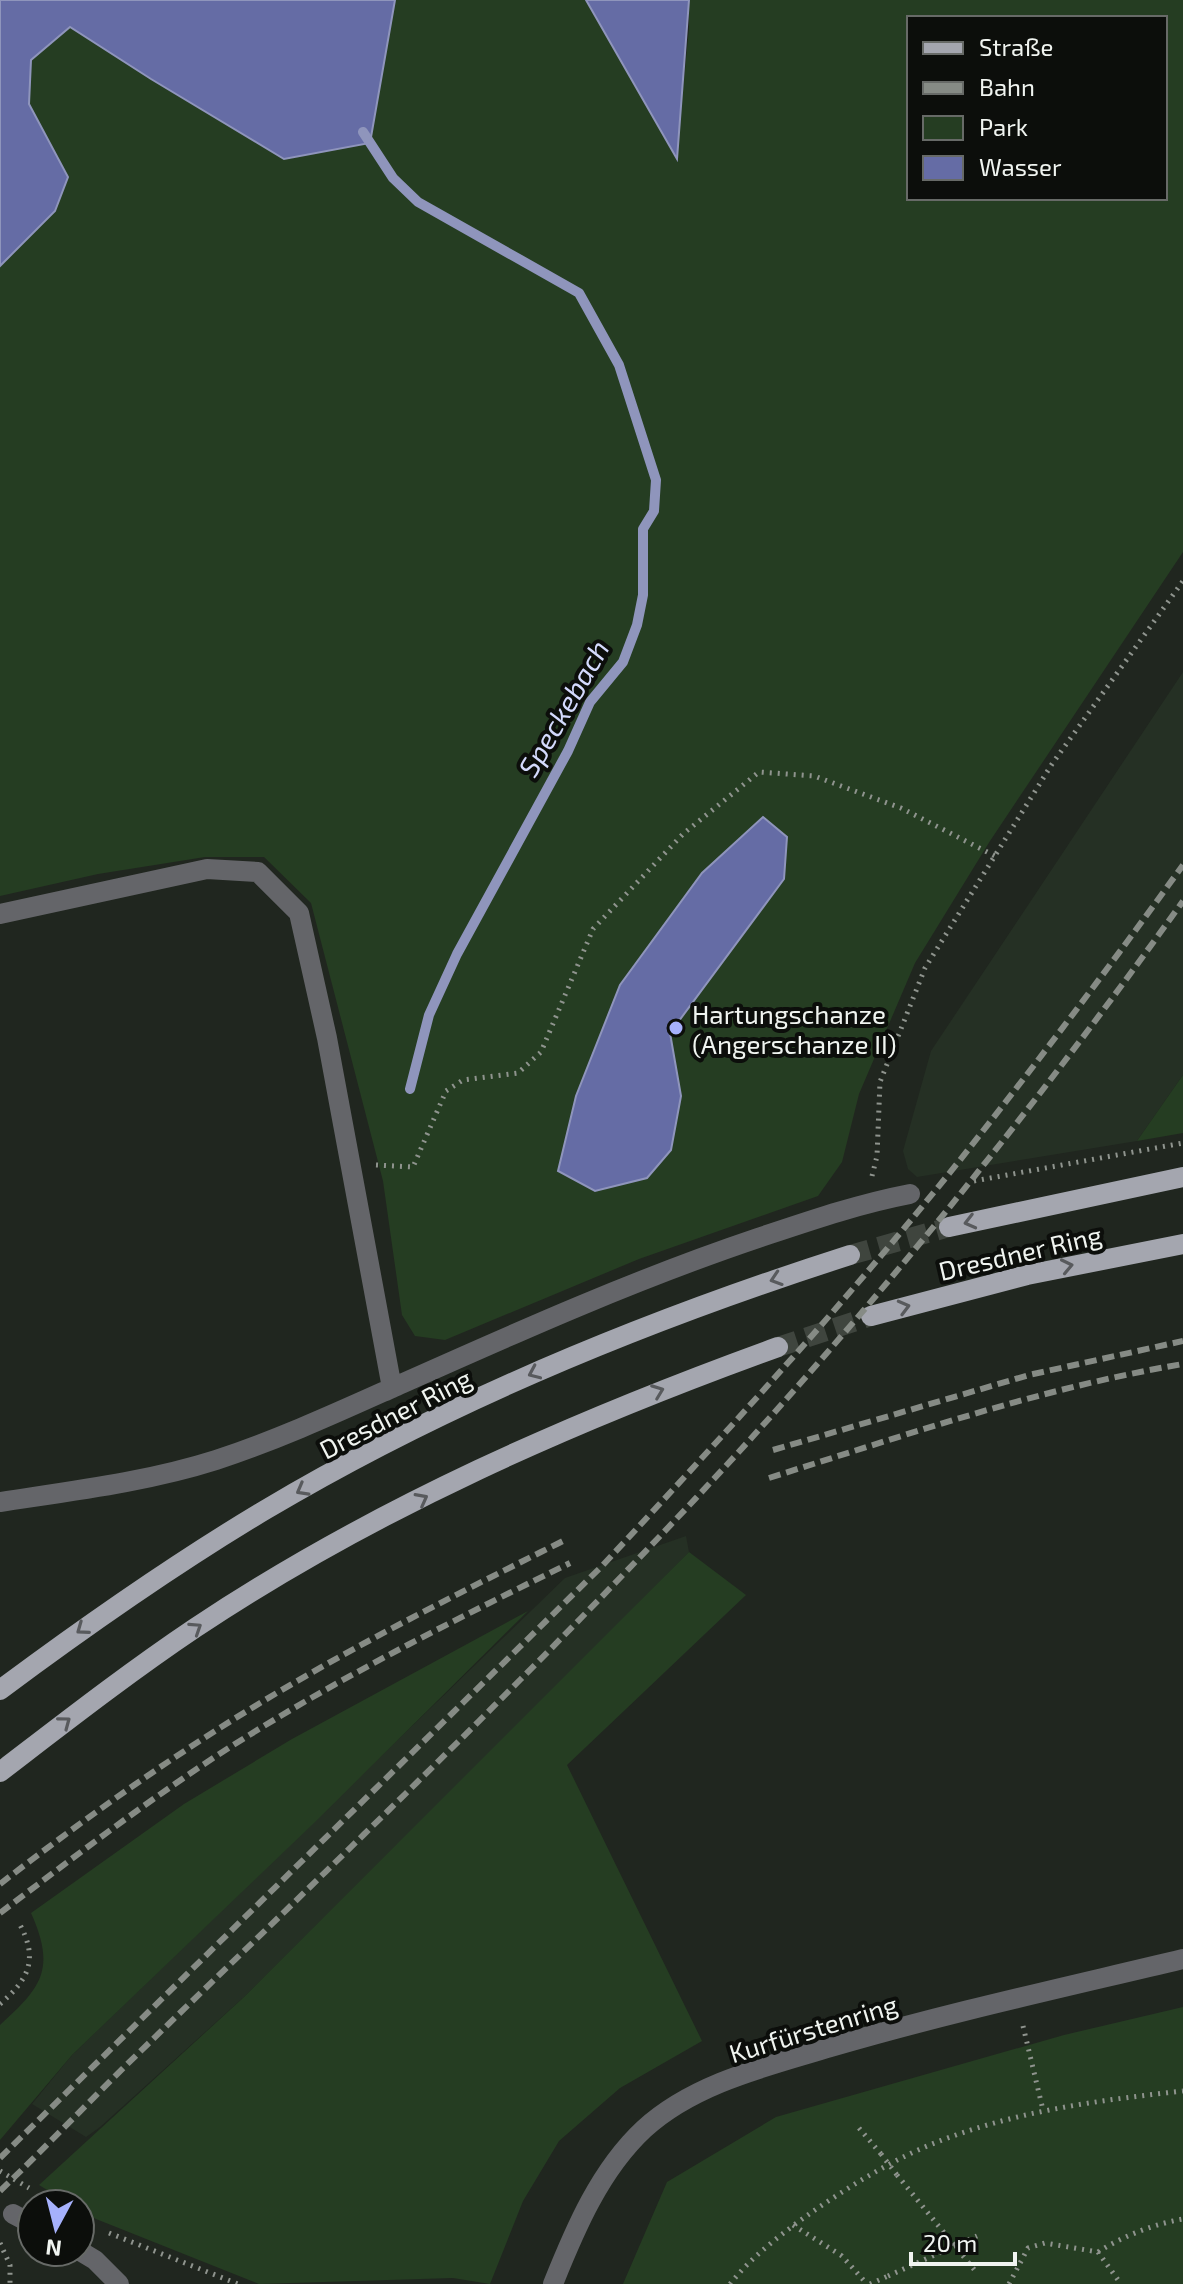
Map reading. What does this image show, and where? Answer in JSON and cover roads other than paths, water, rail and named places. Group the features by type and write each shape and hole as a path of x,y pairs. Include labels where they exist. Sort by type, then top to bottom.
{"main road":[{"name":"Dresdner Ring","path":"949,1227 1183,1177"},
{"name":"Dresdner Ring","path":"871,1316 1027,1275 1183,1244"},
{"name":"Dresdner Ring","path":"0,1690 95,1619 253,1518 448,1412 625,1334 850,1255"},
{"path":"0,1772 197,1627 362,1530 556,1434 638,1399 778,1347"}],"street":[{"path":"0,914 207,869 258,872 299,913 351,1163 392,1388"},
{"path":"0,1502 114,1485 214,1461 305,1428 581,1303 723,1250 865,1203 910,1194"},
{"name":"Kurfürstenring","path":"553,2284 582,2215 602,2182 621,2154 644,2129 672,2107 714,2086 762,2068 878,2033 1183,1959"},
{"path":"96,2261 119,2284"}],"water":[{"path":"0,0 395,0 370,143 284,159 70,27 31,60 29,104 68,177 55,211 0,266"},
{"path":"586,0 689,0 677,159"},
{"path":"763,817 787,837 784,879 670,1033 681,1096 671,1150 647,1178 595,1191 558,1171 576,1096 620,985 702,873"}],"waterway":[{"name":"Speckebach","path":"363,132 393,178 418,202 579,293 619,365 656,480 654,511 643,529 643,595 637,625 623,662 590,702 568,751 457,954 429,1015 410,1089"}],"tunnel":[{"path":"850,1255 949,1227"},
{"path":"778,1347 871,1316"}],"railway":[{"path":"0,2158 603,1565 694,1466 830,1316 917,1213 1073,1014 1183,865"},
{"path":"0,2191 520,1680 735,1456 853,1323 967,1185 1077,1045 1183,901"},
{"path":"773,1450 1029,1375 1183,1341"},
{"path":"769,1478 1026,1399 1183,1364"},
{"path":"0,1884 134,1785 239,1716 382,1634 565,1540"},
{"path":"0,1913 150,1801 267,1724 417,1640 570,1563"}],"place":[{"name":"Hartungschanze (Angerschanze II)","path":"676,1028"}]}
